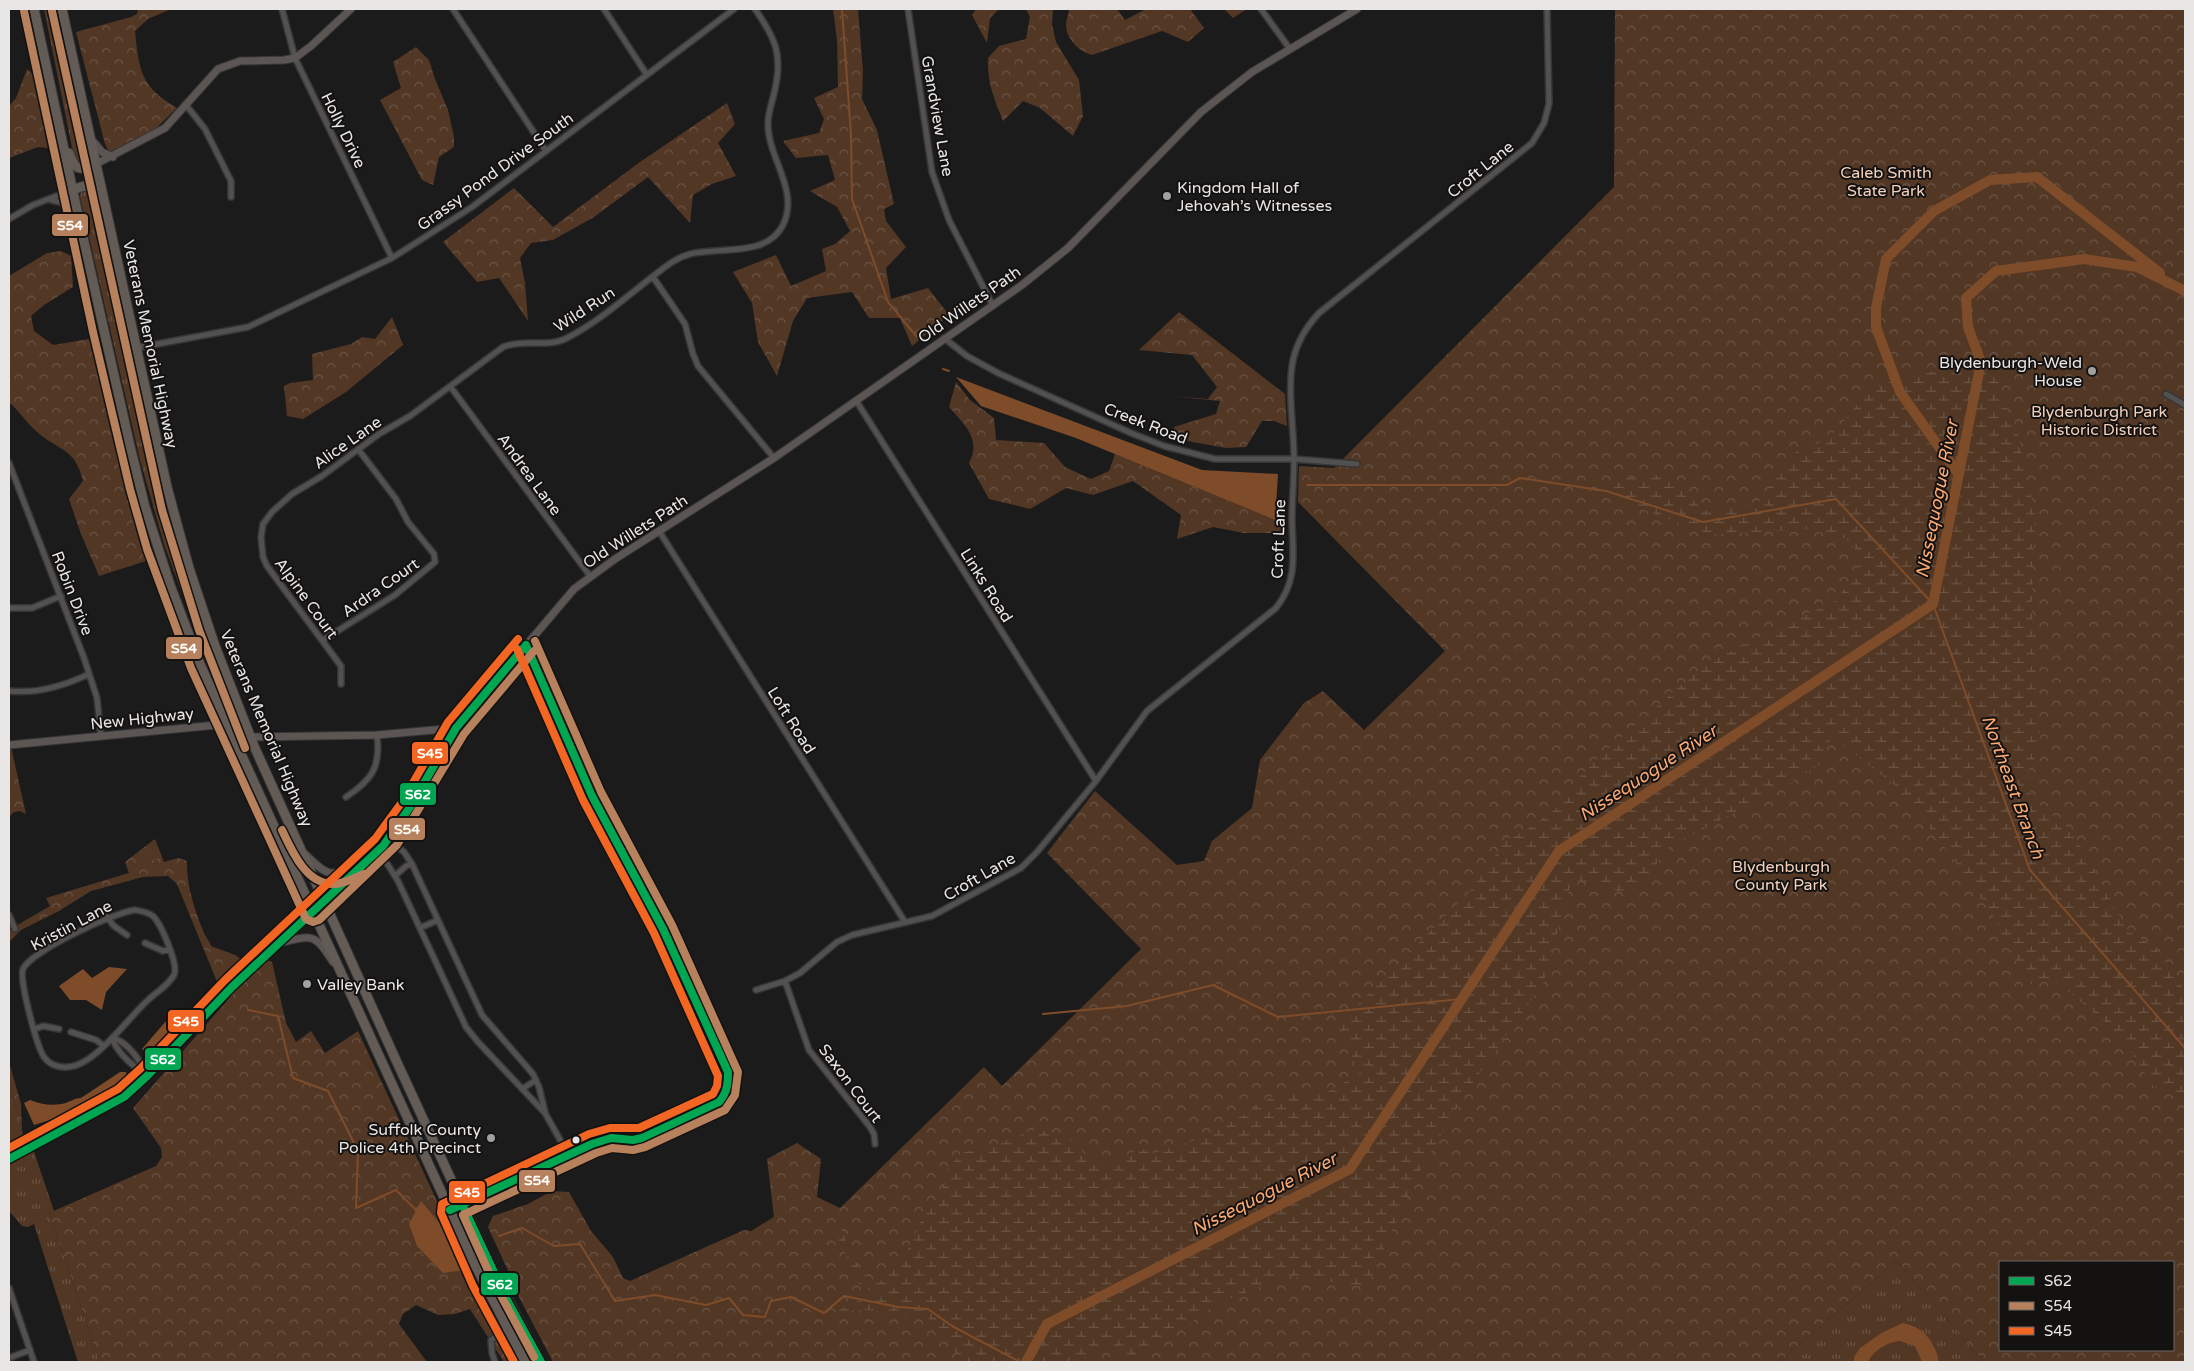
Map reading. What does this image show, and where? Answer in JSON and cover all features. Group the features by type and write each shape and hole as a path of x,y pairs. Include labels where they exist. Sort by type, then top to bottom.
{"highway":[{"name":"Veterans Memorial Highway","path":"34,9 72,190 130,446 149,520 170,585 192,644 286,854 450,1210 507,1329 525,1362"},
{"name":"Veterans Memorial Highway","path":"62,9 167,487 189,568 217,652 251,737 462,1204 510,1306 541,1362"},
{"path":"58,123 75,167 83,169 96,164"},
{"path":"72,190 84,186 91,188 109,224"}],"main road":[{"path":"96,164 113,157 165,128 218,70 240,61 295,58 352,9"},
{"name":"Old Willets Path","path":"9,1160 29,1147 114,1104 147,1076 227,993 389,839 456,728 574,589 590,576 774,458 857,402 944,338 1022,285 1068,248 1201,112 1252,72 1357,9"},
{"path":"90,139 102,152 113,157"},
{"path":"450,1210 604,1139 633,1140 642,1138 718,1102 727,1090 728,1072 663,929 600,812 526,645"},
{"path":"227,724 251,737 376,736 456,728"},
{"name":"New Highway","path":"9,745 227,724"},
{"path":"303,852 320,869 327,873 337,873 365,863"},
{"path":"286,854 300,902 295,930"},
{"path":"281,942 304,937 314,939 323,947 343,978"}],"street":[{"name":"Holly Drive","path":"282,9 295,58 392,258"},
{"path":"453,9 546,151"},
{"path":"604,9 647,75"},
{"name":"Grassy Pond Drive South","path":"136,348 248,326 392,258 472,207 734,9"},
{"name":"Wild Run","path":"450,386 491,355 508,345 530,342 547,344 570,337 678,258 702,252 755,246 774,238 787,212 788,199 768,129 778,70 777,46 756,9"},
{"name":"Grandview Lane","path":"908,9 932,172 949,220 993,306"},
{"path":"1260,9 1290,49"},
{"name":"Croft Lane","path":"756,990 800,973 837,942 852,935 932,916 1021,868 1037,852 1096,780 1147,711 1276,608 1286,595 1291,583 1292,571 1294,459 1292,367 1298,344 1311,321 1332,302 1532,143 1544,123 1549,104 1548,9"},
{"path":"186,105 205,129 231,181 231,197"},
{"path":"9,217 33,205 72,190"},
{"path":"48,200 64,203 78,215"},
{"path":"652,277 686,324 693,354 698,366 774,458"},
{"name":"Creek Road","path":"944,338 967,356 998,373 1164,446 1215,459 1294,459 1357,464"},
{"name":"Alice Lane","path":"263,524 272,512 292,494 322,476 358,449 410,416 450,386"},
{"name":"Andrea Lane","path":"450,386 590,576"},
{"path":"2166,394 2185,405"},
{"name":"Links Road","path":"857,402 1096,780"},
{"name":"Ardra Court","path":"323,640 395,596 435,562 434,554 408,522 396,499 358,449"},
{"name":"Robin Drive","path":"9,463 89,674 97,698 101,736"},
{"name":"Alpine Court","path":"263,524 261,547 267,566 323,640 340,666 342,684"},
{"name":"Loft Road","path":"659,531 904,922"},
{"path":"9,608 32,608 61,596"},
{"path":"9,691 50,689 64,686 89,674"},
{"path":"346,796 370,778 377,758 376,736"},
{"path":"389,839 400,848 412,864 485,1019 527,1065 536,1080 545,1113 568,1154"},
{"path":"376,852 396,876 466,1026 545,1113"},
{"path":"396,876 403,867 412,864"},
{"name":"Kristin Lane","path":"135,910 148,913 160,926 170,950 176,965 174,975 164,987 146,1001 98,1052 72,1067 57,1066 45,1058 41,1052 23,994 22,974 26,964 40,953 107,917 135,910"},
{"path":"107,917 114,926 128,935"},
{"path":"9,918 15,929"},
{"path":"420,928 438,920"},
{"path":"145,943 163,951 170,950"},
{"name":"Saxon Court","path":"785,980 809,1050 870,1127 874,1134 875,1144"},
{"path":"35,1029 44,1026 59,1029"},
{"path":"70,1032 96,1040 104,1046"},
{"path":"112,1038 120,1039 142,1064 147,1076"},
{"path":"522,1089 536,1080"},
{"path":"9,1288 34,1362"},
{"path":"495,1362 491,1340 507,1329"},
{"path":"9,1358 30,1350"}],"green space":[{"path":"44,9 55,9 88,159 84,166 75,162"},
{"path":"138,9 171,9 148,19 135,31 138,57 144,77 156,93 177,108 152,132 109,152 105,144 76,32 131,17 137,14"},
{"path":"833,9 858,9 863,71 862,99 877,130 894,204 884,209 886,221 906,247 886,268 891,299 928,288 949,315 912,346 900,318 869,318 852,292 807,298 793,321 777,376 758,342 752,303 733,272 776,255 791,286 826,271 822,249 835,244 850,231 837,207 810,191 835,180 828,155 796,158 783,141 819,133 824,119 814,98 838,87 837,40"},
{"path":"976,9 999,9 990,18 987,43 972,15"},
{"path":"1026,9 1053,9 1052,24 1056,42 1079,80 1083,116 1073,136 1040,108 1023,101 1003,121 997,105 990,83 988,58 999,46 1026,39 1030,17"},
{"path":"1069,9 1117,9 1125,20 1146,9 1190,9 1204,28 1188,42 1162,31 1092,55 1078,48 1068,35 1066,25"},
{"path":"1224,9 1247,9 1233,18"},
{"name":"Blydenburgh County Park","path":"1615,9 2185,9 2185,1362 1984,1362 1897,1261 1779,1362 553,1362 507,1274 510,1275 488,1227 493,1216 528,1204 552,1191 569,1192 591,1231 613,1257 623,1278 630,1281 744,1230 751,1231 774,1217 767,1159 797,1143 821,1159 817,1197 840,1208 984,1067 1002,1086 1141,949 1047,853 1095,791 1177,865 1204,861 1212,841 1252,808 1260,760 1304,703 1323,691 1364,730 1445,651 1298,502 1299,466 1334,468 1614,187"},
{"path":"416,47 429,60 448,110 454,137 454,147 439,157 433,185 422,180 380,100 401,88 393,62"},
{"path":"27,69 35,76 48,148 38,147 9,158 9,106 16,98"},
{"path":"727,103 735,124 718,143 736,176 712,184 693,195 690,223 648,177 594,217 553,240 531,243 520,258 525,283 528,321 499,278 477,282 443,242 514,188 553,227 640,162"},
{"path":"85,188 93,198 107,247 175,543 201,628 197,634 164,544 140,460 80,197 81,190"},
{"path":"61,251 71,256 73,287 44,305 31,316 34,331 53,345 95,338 152,559 99,576 81,534 69,499 83,481 80,470 65,451 36,431 9,402 9,276 47,253"},
{"path":"1179,312 1285,394 1287,426 1274,421 1262,421 1246,447 1226,448 1177,439 1174,427 1216,414 1220,401 1171,396 1208,399 1217,387 1192,355 1139,350"},
{"path":"392,317 403,345 346,392 303,419 287,416 284,386 290,383 313,380 312,354 351,344 362,337 375,339"},
{"path":"1981,362 1998,375 2006,413 2018,435 2035,514 2032,606 2040,738 2035,758 2027,774 2032,799 2072,831 2128,931 2155,947 2185,991 2185,1102 2152,1085 2120,1034 2053,979 2032,985 2007,946 1993,915 1950,854 1896,786 1831,736 1822,763 1780,789 1669,847 1641,884 1626,893 1572,879 1544,982 1469,1088 1414,1181 1367,1287 1289,1276 1218,1303 1136,1362 1126,1362 1102,1341 1080,1362 958,1362 950,1337 927,1317 867,1310 836,1311 869,1296 883,1298 859,1284 838,1238 840,1227 856,1263 870,1282 880,1282 904,1257 923,1217 939,1200 948,1168 961,1153 989,1147 1036,1129 1067,1137 1087,1156 1112,1165 1131,1153 1151,1148 1147,1155 1190,1142 1225,1126 1275,1095 1326,1093 1360,1073 1338,1025 1469,892 1505,841 1531,827 1561,805 1577,780 1603,753 1707,663 1837,600 1864,559 1845,538 1805,529 1712,535 1636,507 1606,491 1625,478 1666,475 1705,511 1757,504 1773,480 1796,452 1830,438 1865,395 1883,384 1908,376"},
{"path":"956,382 970,400 994,418 996,440 1044,443 1065,467 1091,479 1109,471 1115,454 1275,520 1284,499 1286,533 1244,533 1213,527 1177,539 1181,515 1133,481 1093,495 1066,488 1030,509 989,499 969,463 973,447 970,432 949,407"},
{"path":"11,747 26,814 20,811 14,812 9,817 9,748"},
{"path":"155,839 164,862 178,858 187,861 193,904 211,946 235,955 244,961 242,971 220,989 177,884 168,876 143,877 91,891 59,911 21,930 9,942 9,930 50,906 46,898 129,873 125,862"},
{"path":"154,843 159,858 143,864 136,855"},
{"path":"267,960 272,962 286,1023 296,1042 311,1031 325,1053 358,1031 481,1296 516,1362 504,1362 470,1309 455,1314 438,1315 416,1305 403,1314 399,1324 427,1362 100,1362 49,1213 156,1166 162,1157 161,1148 133,1108 226,1002 234,989","holes":["421,1202 448,1233 463,1270"]},
{"path":"9,1062 21,1104 22,1131 9,1079"},
{"path":"9,1079 25,1142 10,1153 9,1149"},
{"path":"33,1149 54,1211 49,1213 100,1362 78,1362 34,1224 28,1227 22,1226 9,1211 9,1165"},
{"path":"1897,1261 1984,1362 1779,1362"}],"shaded area":[{"path":"956,377 1202,470 1278,474 1275,520 1076,438 981,406"},
{"path":"109,967 127,969 106,992 102,1010 86,1000 70,1000 59,986 83,969 92,978"},
{"path":"173,1013 180,1015 183,1023 150,1056 142,1049"},
{"path":"120,1072 126,1072 127,1079 107,1095 82,1110 34,1125 24,1103 30,1100 57,1105 81,1098"},
{"path":"421,1201 448,1233 464,1270 443,1273 417,1246 409,1224"},
{"path":"1903,1323 1925,1333 1934,1347 1938,1356 1938,1362 1922,1362 1915,1346 1900,1341 1881,1347 1868,1362 1854,1362 1854,1357 1860,1348 1883,1332"}],"waterway":[{"path":"842,9 851,135 852,199 888,302 917,337"},
{"path":"1959,475 1900,392 1876,327 1876,308 1886,259 1934,211 1990,180 2037,177 2160,273"},
{"name":"Nissequogue River","path":"1026,1362 1047,1324 1350,1169 1559,851 1933,604 1981,362 1968,327 1966,298 1996,271 2084,259 2137,267 2185,291"},
{"path":"943,369 949,371"},
{"name":"Northeast Branch","path":"1307,485 1507,485 1520,478 1606,491 1703,522 1836,499 1933,604 2030,870 2185,1048"},
{"path":"1043,1014 1127,1006 1213,985 1278,1017 1461,999"},
{"path":"248,1010 278,1016 293,1078 328,1091 358,1151 356,1208 396,1190 418,1212"},
{"path":"499,1236 522,1228 554,1246 580,1244 615,1301 655,1295 706,1305 729,1298 743,1315 765,1317 771,1301 791,1297 824,1313 844,1296 898,1307 928,1309 952,1326 1020,1362"}],"transit line":[{"name":"S54","path":"24,11 93,332 130,489 147,549 191,668 306,919 313,922 319,920 397,845 464,734 534,651"},
{"name":"S54","path":"52,11 162,510 199,630 245,748"},
{"name":"S45","path":"9,1148 118,1089 140,1069 225,980 375,839 402,802 448,722 518,639"},
{"name":"S54","path":"534,1357 491,1277 463,1215 596,1153 612,1148 633,1150 645,1147 725,1110 735,1095 738,1072 672,925 601,792 535,641"},
{"name":"S62","path":"9,1159 124,1097 147,1076 232,987 383,846 410,807 456,728 526,645"},
{"name":"S62","path":"450,1210 592,1144 611,1138 633,1140 642,1138 719,1102 724,1095 727,1084 728,1072 663,929 592,796 526,645"},
{"name":"S45","path":"514,1362 473,1286 441,1213 442,1204 589,1134 610,1128 639,1128 713,1094 717,1086 718,1076 654,933 583,800 517,649"},
{"name":"S54","path":"282,830 295,857 315,879 324,883 338,884 364,874"},
{"name":"S62","path":"462,1204 507,1300 541,1362"}],"place":[{"name":"Kingdom Hall of Jehovah’s Witnesses","path":"1167,196"},
{"name":"Blydenburgh-Weld House","path":"2092,371"},
{"name":"Valley Bank","path":"307,984"},
{"name":"Suffolk County Police 4th Precinct","path":"491,1138"}],"park label":[{"name":"Caleb Smith State Park","path":"1886,181"},
{"name":"Blydenburgh Park Historic District","path":"2099,420"}]}
